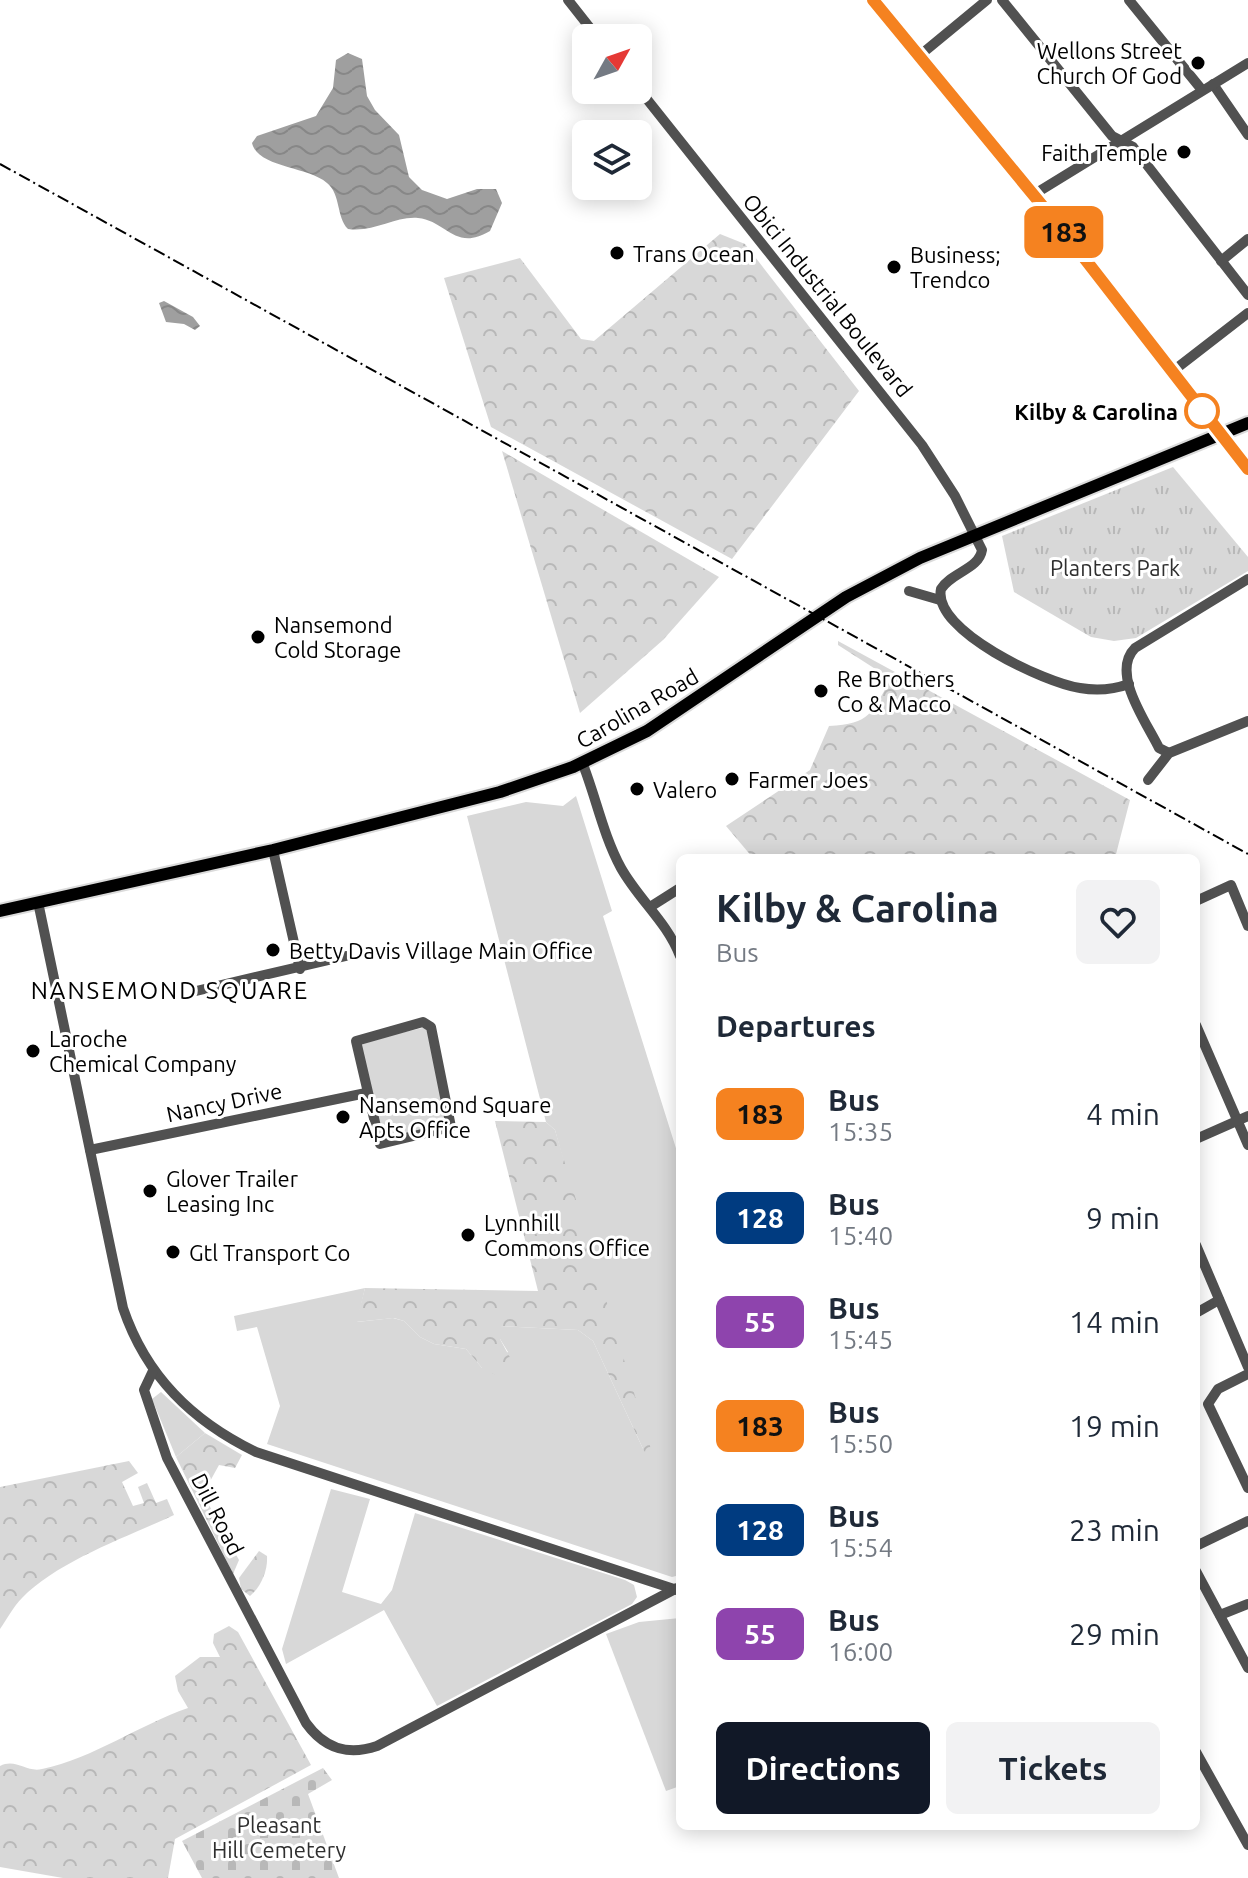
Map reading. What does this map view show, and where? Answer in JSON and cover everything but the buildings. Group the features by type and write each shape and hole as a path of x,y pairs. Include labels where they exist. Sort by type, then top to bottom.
{"main road":[{"name":"Carolina Road","path":"0,911 273,850 500,792 582,762 673,715 846,597 974,534 1248,423"}],"street":[{"path":"568,0 587,24"},
{"path":"873,0 1033,195 1248,469"},
{"path":"919,56 987,0"},
{"path":"1002,0 1112,136 1133,147 1248,295"},
{"path":"1129,0 1202,90"},
{"path":"1033,195 1248,63"},
{"path":"1233,72 1248,77"},
{"path":"1213,84 1248,135"},
{"name":"Obici Industrial Boulevard","path":"651,104 922,445 955,496 974,534"},
{"path":"1221,261 1248,239"},
{"path":"1173,371 1248,313"},
{"path":"940,600 945,582 980,560 982,550 974,534"},
{"path":"1169,753 1159,748 1129,684 1126,659 1143,643 1248,579"},
{"path":"909,591 940,600 953,619 970,635 1029,672 1088,689 1129,684"},
{"path":"1148,780 1169,753 1248,721"},
{"path":"582,762 614,854 668,930 676,947"},
{"path":"273,850 300,969"},
{"path":"1200,899 1231,885 1248,926"},
{"path":"650,907 676,891"},
{"path":"38,902 123,1308 137,1345 153,1371 197,1418 256,1452 676,1588"},
{"path":"196,991 346,956"},
{"path":"423,1022 430,1025 451,1127 380,1144 366,1093 356,1041 423,1022"},
{"path":"1200,1033 1243,1118 1248,1145"},
{"name":"Nancy Drive","path":"90,1150 366,1093"},
{"path":"1200,1137 1243,1118"},
{"path":"1200,1255 1248,1367"},
{"path":"1200,1311 1219,1300"},
{"name":"Dill Road","path":"153,1371 144,1390 146,1403 184,1494 306,1723 321,1740 334,1748 356,1751 377,1746 676,1590"},
{"path":"1248,1374 1218,1389 1209,1399 1209,1410 1248,1488"},
{"path":"1200,1544 1248,1521"},
{"path":"1200,1578 1248,1668"},
{"path":"1220,1615 1248,1604"},
{"path":"1200,1759 1248,1845"}],"green space":[{"path":"720,234 745,244 859,391 732,559 491,427 444,278 520,258 581,339 594,341"},
{"path":"502,451 719,577 663,640 580,713"},
{"name":"Planters Park","path":"1173,467 1248,557 1248,571 1136,638 1114,641 1091,637 1014,592 1002,536"},
{"path":"838,641 1130,800 1116,854 750,854 726,826 810,770 829,726 862,719 874,708 891,679 838,645"},
{"path":"576,796 612,911 603,916 676,1148 676,1576 672,1577 267,1444 280,1406 257,1327 237,1331 234,1316 365,1288 357,1322 393,1318 404,1321 420,1337 434,1344 466,1349 482,1368 508,1352 500,1339 500,1326 578,1330 593,1341 644,1451 555,1130 546,1122 467,816 526,802 563,806"},
{"path":"427,1027 449,1125 382,1140 360,1042"},
{"path":"495,1121 546,1122 555,1130 653,1456 644,1451 593,1341 578,1330 500,1326 500,1339 514,1365 498,1376 482,1368 466,1349 434,1344 420,1337 404,1321 394,1318 356,1322 365,1288 538,1291"},
{"path":"161,1392 205,1433 176,1457 152,1399"},
{"path":"205,1433 242,1455 235,1468 219,1465 203,1494 239,1560 233,1574 176,1457"},
{"path":"129,1461 138,1473 122,1482 133,1506 144,1503 138,1487 147,1483 156,1503 167,1499 174,1515 94,1551 54,1573 22,1598 0,1629 0,1487"},
{"path":"331,1489 370,1499 342,1592 381,1604 392,1590 415,1513 625,1580 634,1585 637,1597 632,1604 437,1706 384,1610 286,1664 282,1649"},
{"path":"259,1551 267,1556 265,1572 250,1596 241,1589 239,1578"},
{"path":"676,1618 676,1787 666,1791 606,1634 639,1622"},
{"path":"229,1626 238,1632 311,1765 175,1839 168,1878 63,1878 0,1867 0,1766 11,1764 37,1770 61,1764 188,1708 178,1691 175,1676 200,1657 220,1657 213,1643 214,1634"},
{"name":"Pleasant Hill Cemetery","path":"323,1768 332,1780 308,1794 339,1878 202,1878 182,1841"}],"water":[{"path":"348,53 362,59 367,96 375,110 399,135 409,177 422,190 447,199 477,189 496,189 502,203 490,231 478,237 459,237 418,218 401,219 366,229 348,229 327,183 308,173 273,162 256,151 252,143 257,136 316,116 333,88 336,60"},
{"path":"164,301 193,317 200,326 195,330 184,324 166,322 159,303"}],"railway":[{"path":"0,164 1248,854"}],"bus line":[{"name":"183","path":"873,0 1064,232 1248,469"}],"place":[{"name":"Wellons Street Church Of God","path":"1198,63"},
{"name":"Faith Temple","path":"1184,152"},
{"name":"Trans Ocean","path":"617,253"},
{"name":"Business; Trendco","path":"894,267"},
{"name":"Kilby & Carolina","path":"1202,411"},
{"name":"Nansemond Cold Storage","path":"258,637"},
{"name":"Re Brothers Co & Macco","path":"821,691"},
{"name":"Farmer Joes","path":"732,779"},
{"name":"Valero","path":"637,789"},
{"name":"Betty Davis Village Main Office","path":"273,950"},
{"name":"Laroche Chemical Company","path":"33,1051"},
{"name":"Nansemond Square Apts Office","path":"343,1117"},
{"name":"Glover Trailer Leasing Inc","path":"150,1191"},
{"name":"Lynnhill Commons Office","path":"468,1235"},
{"name":"Gtl Transport Co","path":"173,1252"}],"district":[{"name":"NANSEMOND SQUARE","path":"170,990"}]}
